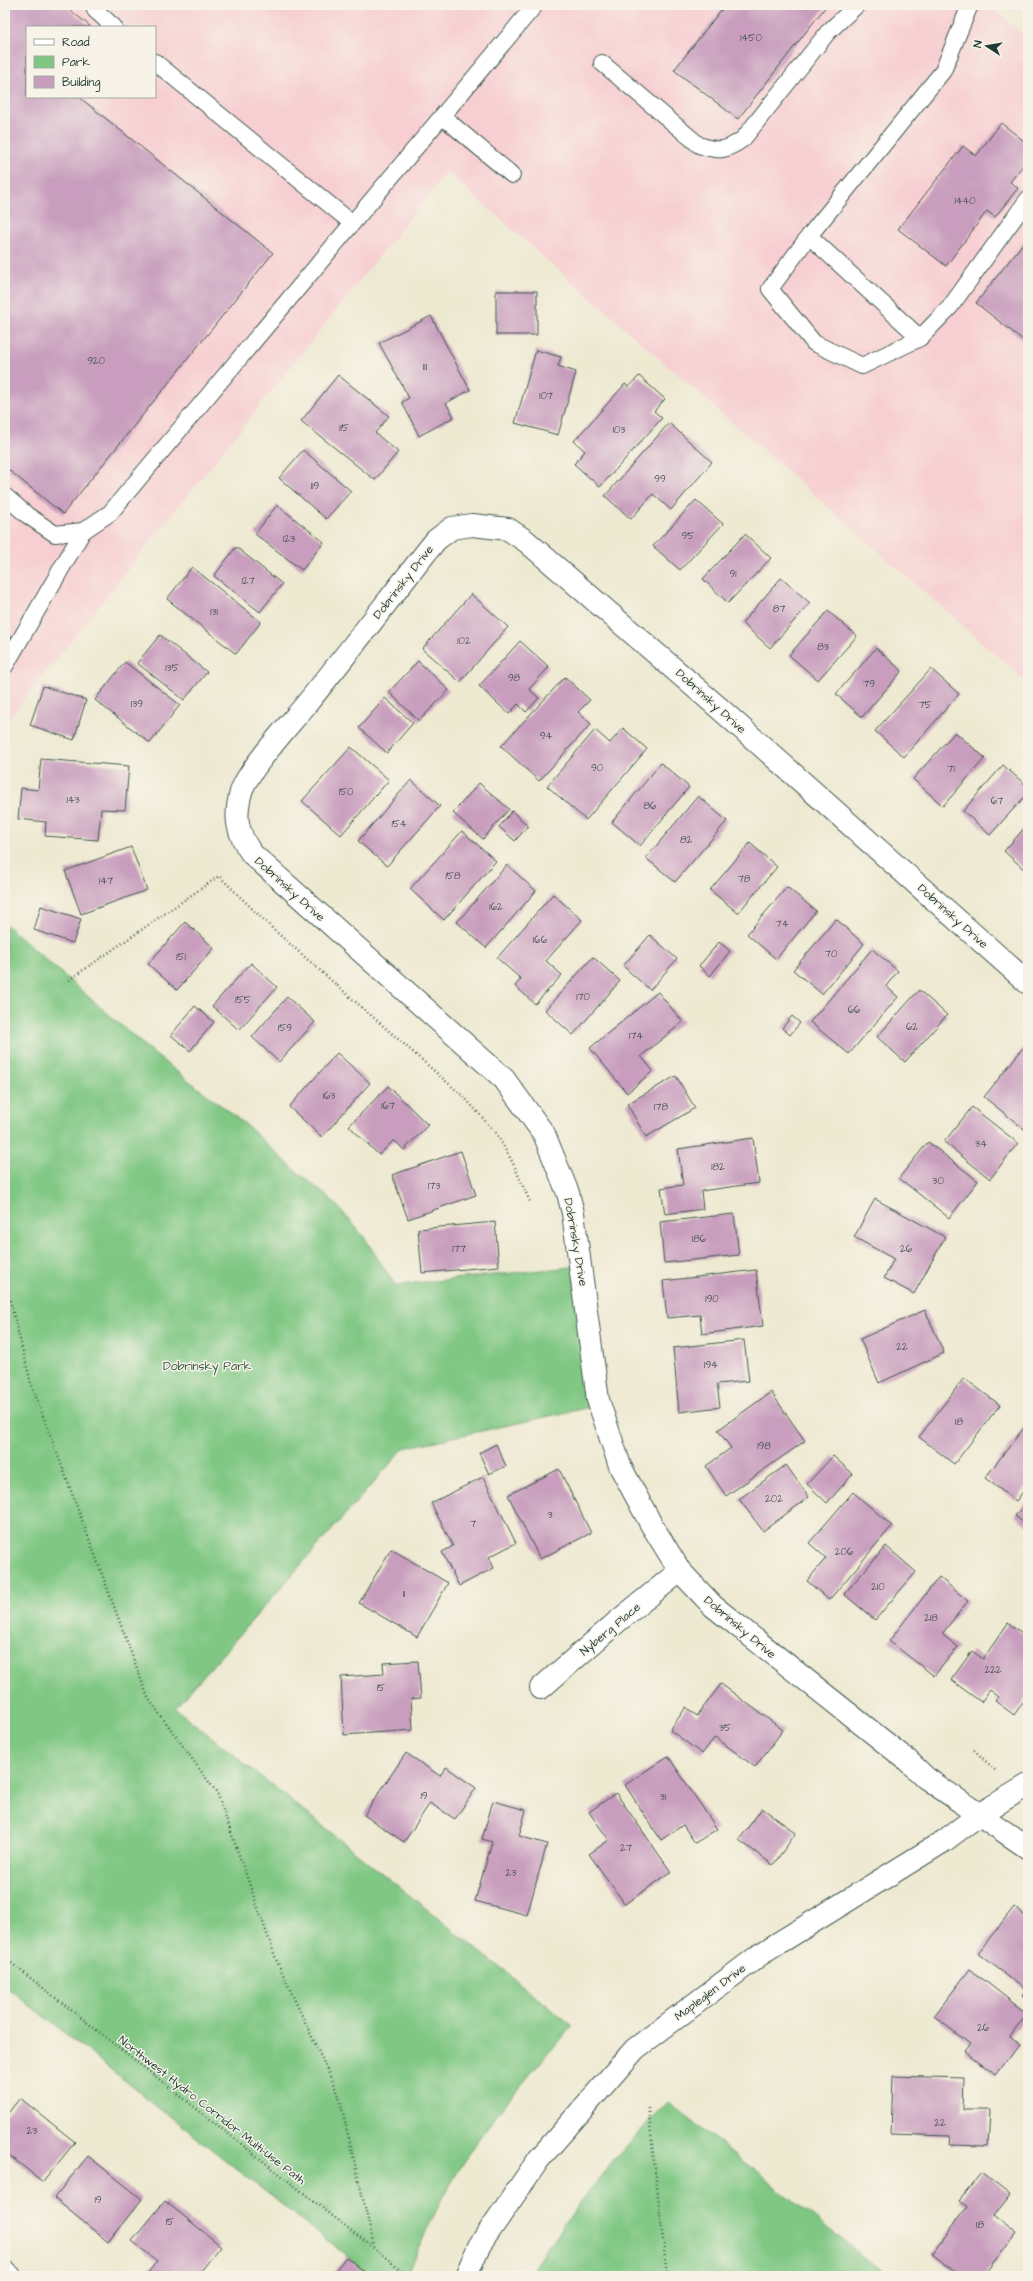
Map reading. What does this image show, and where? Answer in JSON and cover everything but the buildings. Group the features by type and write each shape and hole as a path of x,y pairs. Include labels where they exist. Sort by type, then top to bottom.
{"street":[{"name":"Dobrinsky Drive","path":"1028,983 600,604 526,541 508,529 472,525 452,528 436,540 248,778 241,791 237,824 241,840 252,854 504,1079 544,1134 568,1193 573,1213 600,1405 620,1466 651,1524 680,1571 713,1606 907,1760 926,1778 1028,1848"},
{"name":"Nyberg Place","path":"541,1688 618,1621 680,1571"},
{"name":"Mapleglen Drive","path":"466,2276 479,2246 538,2159 635,2049 761,1954 944,1841 980,1814 1028,1786"},
{"path":"5,2272 10,2276"}],"lane":[{"path":"5,666 83,531 110,513 535,5"},
{"path":"602,63 699,145 716,151 732,147 744,139 828,32 857,5"},
{"path":"970,5 943,71 809,236 770,289 814,343 862,366 920,338 950,307 1028,199"},
{"path":"94,7 113,26"},
{"path":"156,63 352,223"},
{"path":"442,116 512,175"},
{"path":"809,236 920,338"},
{"path":"5,496 27,515 55,534 83,531"}],"path":[{"path":"69,980 219,876 274,930 465,1098 496,1133 513,1163 530,1202"},
{"path":"5,1281 31,1383 148,1698 217,1793 276,1959 339,2096 375,2250"},
{"name":"Northwest Hydro Corridor Multi-Use Path","path":"5,1958 409,2276"},
{"path":"648,2108 667,2276"}],"shaded area":[{"path":"5,5 990,5 1028,39 1028,683 447,172 5,723"}],"green space":[{"name":"Dobrinsky Park","path":"5,924 154,1054 244,1123 295,1170 333,1201 364,1237 395,1285 581,1266 600,1405 404,1448 175,1708 573,2026 530,2074 477,2142 448,2188 406,2276 372,2276 5,1986"},
{"path":"668,2102 888,2276 528,2276 576,2207 611,2164"}]}
